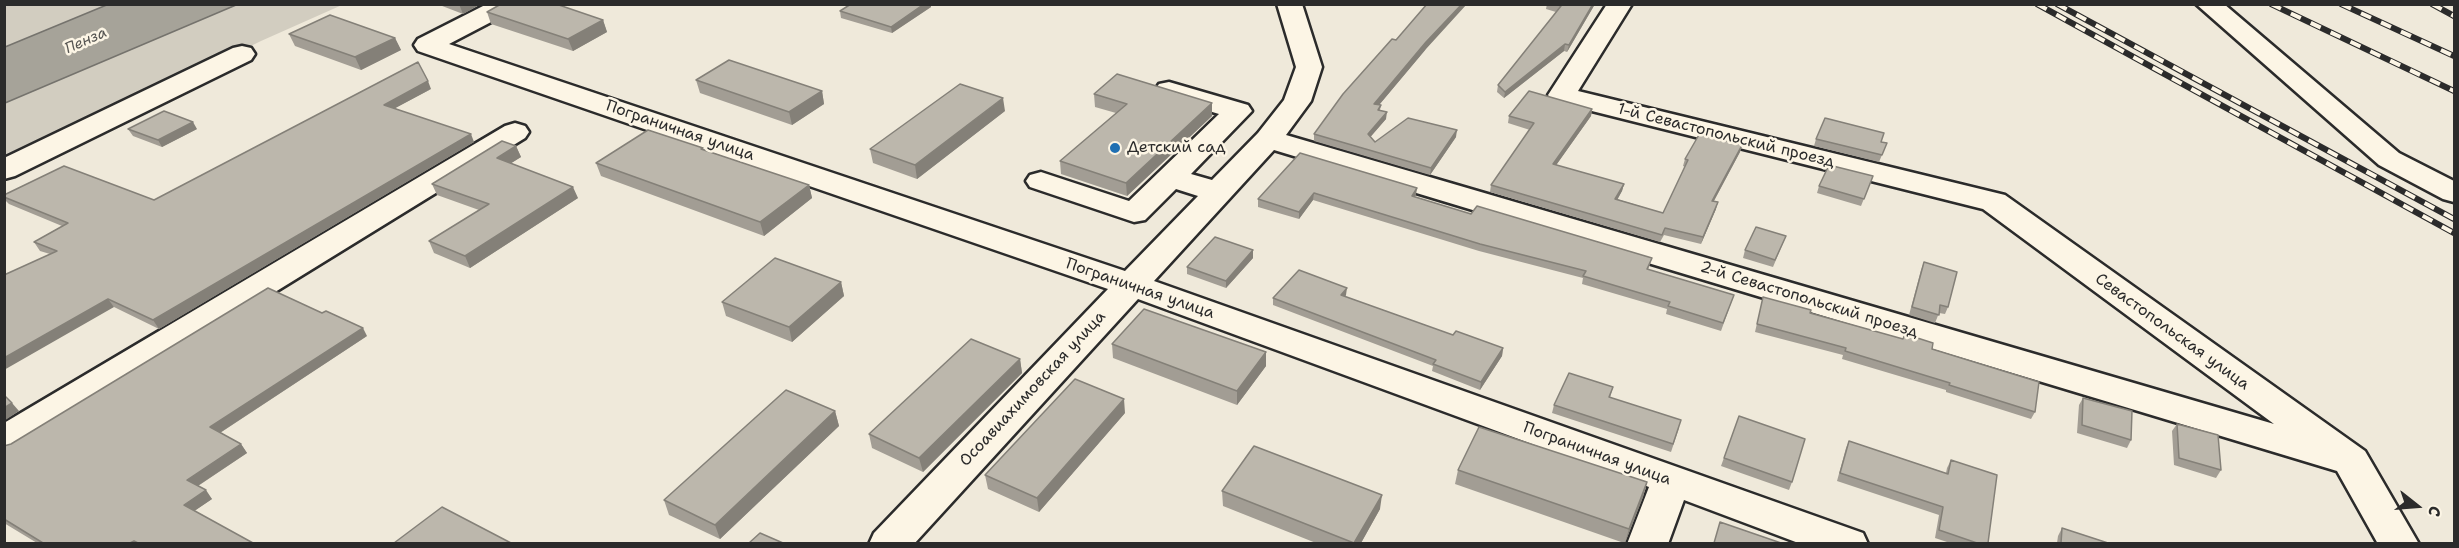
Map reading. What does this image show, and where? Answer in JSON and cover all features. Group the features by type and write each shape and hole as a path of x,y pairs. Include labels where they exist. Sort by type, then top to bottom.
{"street":[{"name":"Пограничная улица","path":"507,4 427,45 1131,285 1848,543"},
{"name":"Осоавиахимовская улица","path":"889,543 1268,139 1297,100 1309,67 1289,4"},
{"name":"1-й Севастопольский проезд","path":"1620,4 1562,95 1994,202"},
{"path":"2208,4 2389,159 2454,193"},
{"path":"4,170 242,54"},
{"path":"1041,181 1134,213 1238,111 1153,85"},
{"path":"4,441 515,132"},
{"name":"2-й Севастопольский проезд","path":"1268,139 2351,461"},
{"path":"1171,177 1217,192"},
{"name":"Севастопольская улица","path":"1994,202 2351,461"},
{"path":"2351,461 2399,543"},
{"path":"1647,543 1671,481"}],"shaded area":[{"path":"5,5 109,5 5,47"},
{"path":"236,5 342,5 261,41 5,166 4,103"}],"water":[{"name":"Пенза","path":"109,4 236,5 5,103 5,47"}],"building":[{"path":"501,4 556,4 603,20 568,39 487,12"},
{"path":"851,4 924,4 891,27 840,11"},
{"path":"1427,4 1462,4 1426,42 1374,104 1381,105 1378,110 1387,112 1368,134 1375,142 1408,118 1457,130 1431,168 1314,134 1343,94 1392,39 1396,40"},
{"path":"1555,4 1593,4 1569,45 1565,44 1505,92 1498,85 1561,6"},
{"path":"330,15 395,38 355,57 289,34"},
{"path":"729,60 822,91 789,112 696,80"},
{"path":"418,62 428,81 384,105 471,134 153,320 108,299 4,358 4,275 57,251 34,242 68,223 4,197 4,195 64,166 154,200"},
{"path":"1117,74 1212,103 1126,183 1060,161 1127,104 1094,94"},
{"path":"960,84 1003,98 915,165 870,149"},
{"path":"1529,91 1592,109 1553,164 1624,184 1615,199 1663,213 1688,160 1685,159 1700,133 1742,145 1712,201 1718,202 1703,237 1665,228 1662,235 1491,185 1534,123 1509,116"},
{"path":"164,111 193,122 158,140 128,129"},
{"path":"1825,118 1884,133 1881,142 1887,143 1882,155 1816,139"},
{"path":"648,130 809,185 760,222 596,163"},
{"path":"502,141 516,146 497,158 573,187 465,256 429,241 489,204 432,184"},
{"path":"1300,153 1417,188 1412,196 1471,214 1477,206 1652,258 1647,269 1734,295 1723,323 1668,306 1670,302 1583,276 1586,271 1480,244 1314,193 1299,212 1258,199"},
{"path":"1829,165 1873,176 1864,199 1819,186"},
{"path":"1756,227 1786,236 1775,260 1745,250"},
{"path":"1215,237 1253,250 1226,281 1187,267"},
{"path":"775,258 841,282 789,327 722,302"},
{"path":"1924,262 1957,272 1948,307 1940,305 1939,315 1912,307"},
{"path":"1299,270 1347,288 1341,295 1453,335 1456,331 1503,348 1481,382 1433,364 1436,360 1273,298"},
{"path":"268,288 322,313 326,311 363,328 210,427 241,444 187,480 206,490 184,505 253,543 138,543 134,541 130,543 43,543 4,519 4,446 11,444"},
{"path":"1763,297 1811,310 1810,313 1903,339 1905,334 1933,343 1932,349 2039,382 2035,412 1845,351 1846,348 1757,324"},
{"path":"1144,309 1266,352 1237,391 1112,344"},
{"path":"971,339 1020,359 919,458 869,434"},
{"path":"1569,373 1613,387 1609,397 1681,420 1673,444 1554,405"},
{"path":"1075,379 1124,399 1037,498 985,475"},
{"path":"786,390 835,411 715,525 664,500"},
{"path":"4,395 12,403 4,408"},
{"path":"2083,398 2132,411 2131,440 2082,425"},
{"path":"1739,416 1805,439 1792,482 1724,458"},
{"path":"2177,424 2218,435 2221,470 2179,458"},
{"path":"1479,427 1647,482 1629,529 1458,470"},
{"path":"1849,441 1948,474 1951,460 1997,475 1988,543 1977,543 1939,530 1943,507 1840,473"},
{"path":"1254,446 1382,495 1354,543 1222,491"},
{"path":"442,507 511,543 394,543"},
{"path":"1720,522 1781,543 1714,543"},
{"path":"2062,528 2108,543 2061,543"},
{"path":"760,533 783,543 749,543"}],"railway":[{"path":"2037,4 2454,233"},
{"path":"2057,4 2454,219"},
{"path":"2271,4 2454,91"},
{"path":"2341,4 2454,56"},
{"path":"2432,4 2454,16"}],"place":[{"name":"Детский сад","path":"1115,148"}]}
